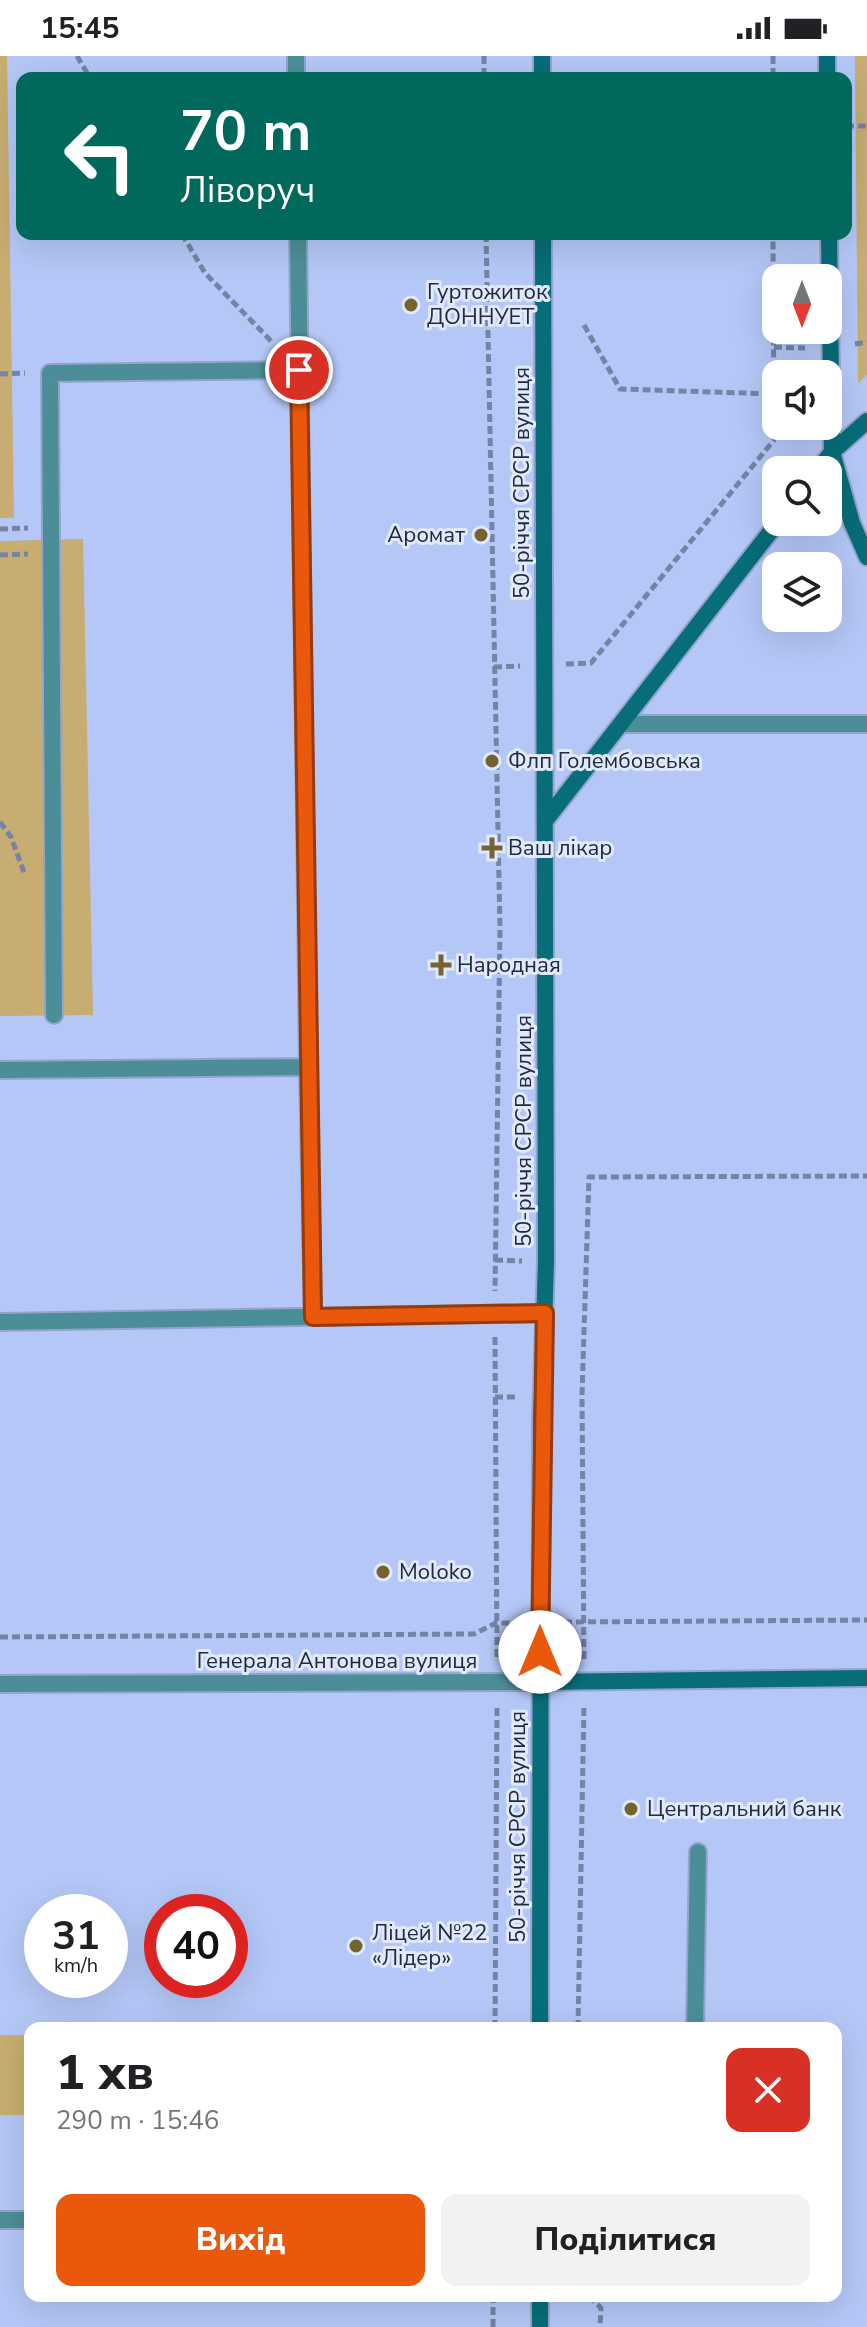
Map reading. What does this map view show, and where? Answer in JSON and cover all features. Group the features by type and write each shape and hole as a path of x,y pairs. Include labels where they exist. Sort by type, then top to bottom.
{"street":[{"path":"298,240 313,1317"},
{"name":"50-річчя СРСР вулиця","path":"540,2022 540,1623 545,1313 543,240"},
{"path":"829,240 832,452 852,523 867,557"},
{"path":"54,1015 50,373 299,370"},
{"path":"829,456 867,421"},
{"path":"545,821 767,536"},
{"path":"621,724 867,724"},
{"path":"0,1070 308,1067"},
{"path":"0,1322 545,1313"},
{"name":"Генерала Антонова вулиця","path":"0,1684 867,1678"},
{"path":"695,2022 698,1852"},
{"path":"0,2220 24,2220"},
{"path":"540,2302 540,2327"}],"path":[{"path":"186,240 205,273 299,370"},
{"path":"486,240 500,928 495,1314 495,2022"},
{"path":"773,240 774,360"},
{"path":"584,325 620,389 762,394"},
{"path":"0,374 12,373"},
{"path":"591,663 774,440"},
{"path":"578,2022 585,1681 582,1395 589,1177 867,1176"},
{"path":"0,1637 474,1634 496,1623 867,1620"},
{"path":"493,2302 493,2327"},
{"path":"595,2302 601,2308 600,2327"}],"shaded area":[{"path":"0,56 7,56 14,518 0,518"},
{"path":"855,56 867,56 867,375 858,383"},
{"path":"83,539 93,1015 0,1016 0,541"},
{"path":"0,2035 24,2035 24,2115 0,2115"}],"place":[{"name":"Гуртожиток ДОННУЕТ","path":"411,305"},
{"name":"Аромат","path":"481,535"},
{"name":"Флп Голембовська","path":"492,761"},
{"name":"Ваш лікар","path":"492,848"},
{"name":"Народная","path":"441,965"},
{"name":"Moloko","path":"383,1572"},
{"name":"Центральний банк","path":"631,1809"},
{"name":"Ліцей №22 «Лідер»","path":"356,1946"}],"route":[{"path":"299,370 313,1317 545,1313 540,1652"}]}
